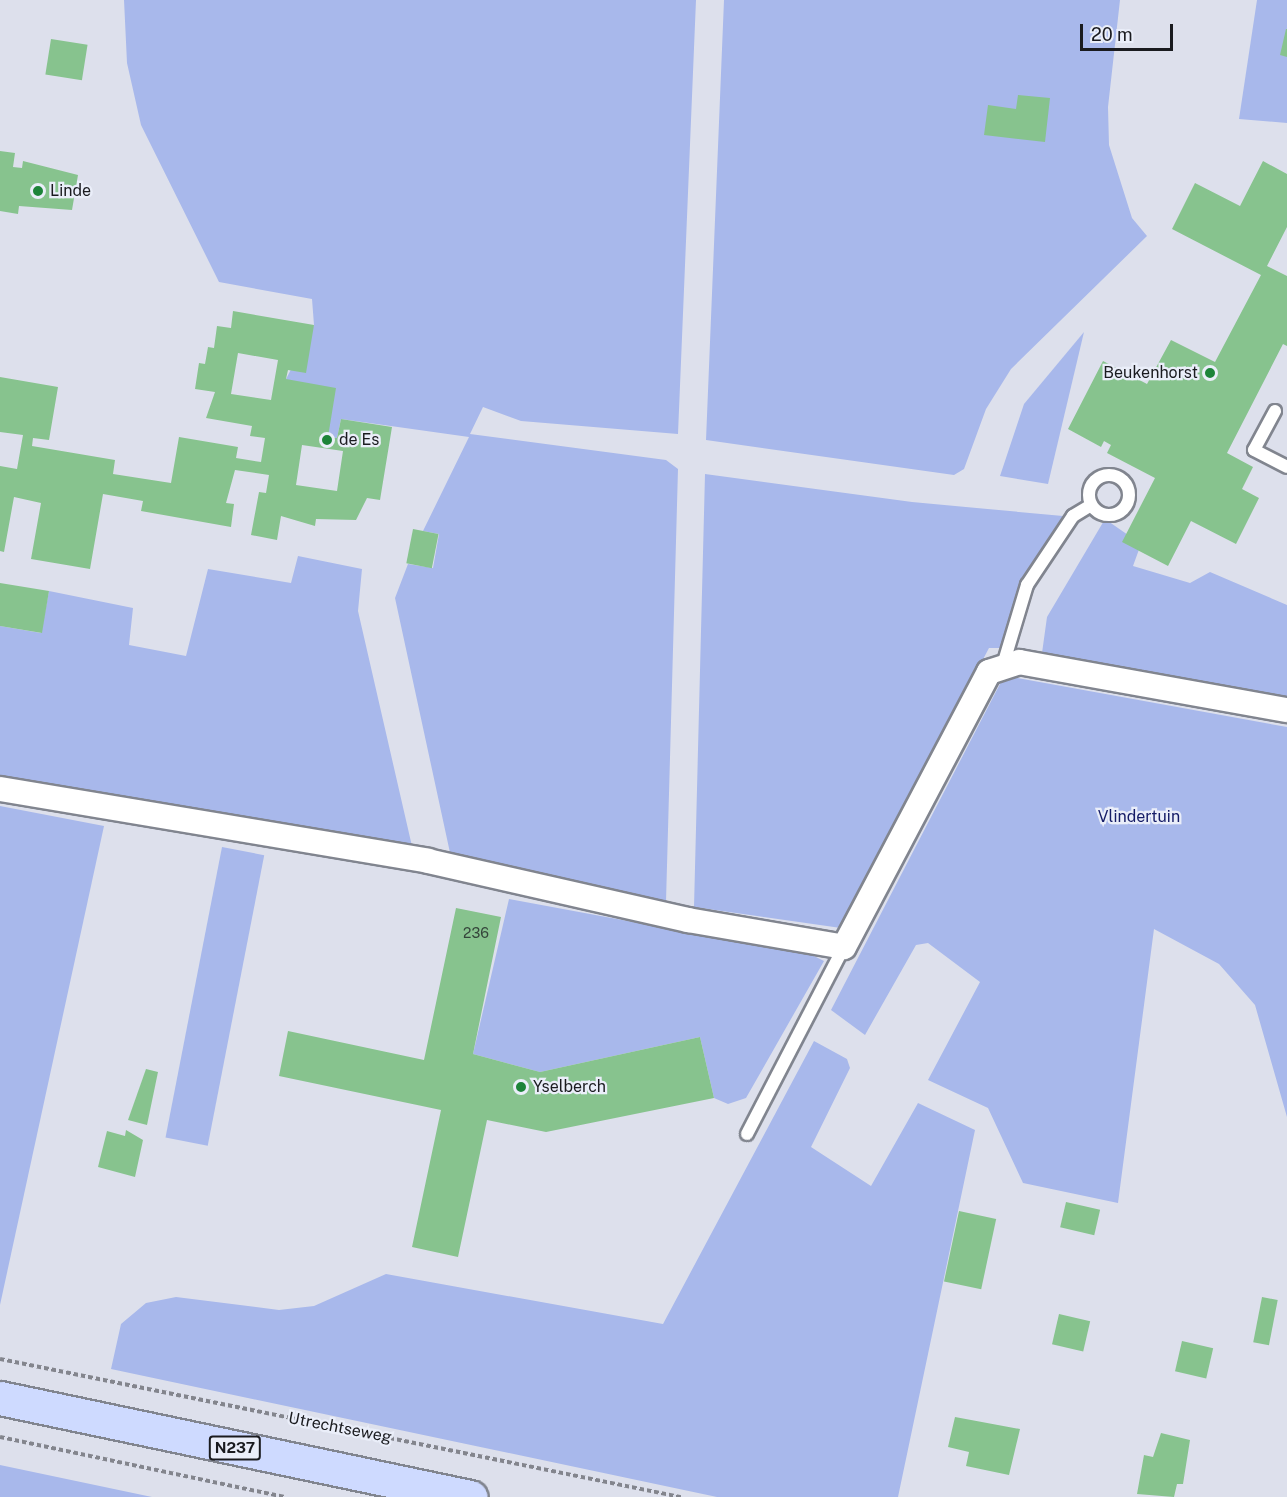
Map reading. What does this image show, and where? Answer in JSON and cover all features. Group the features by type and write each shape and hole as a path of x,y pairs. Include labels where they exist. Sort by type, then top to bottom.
{"main road":[{"name":"N237","path":"0,1398 471,1497"}],"street":[{"path":"0,789 428,861 688,920 844,947 980,684 1003,665 1027,663 1287,710"}],"lane":[{"path":"1275,411 1254,450 1287,467"},
{"path":"1003,665 1027,585 1073,516 1091,505"},
{"path":"747,1134 844,947"}],"path":[{"name":"Utrechtseweg","path":"0,1359 681,1497"},
{"path":"0,1437 285,1497"}],"green space":[{"path":"124,0 696,0 678,434 521,421 483,407 470,434 666,460 678,469 666,902 452,862 395,598 408,564 433,568 439,534 423,531 469,437 341,419 337,438 328,437 286,379 314,325 312,299 219,282 141,125 127,63"},
{"path":"724,0 1120,0 1108,107 1109,145 1132,218 1147,236 1011,369 986,409 964,469 954,475 706,440"},
{"path":"1257,0 1287,0 1287,123 1239,119"},
{"path":"1084,332 1048,484 1000,476 1024,404"},
{"path":"705,474 912,502 1063,516 1027,576 1004,648 989,648 841,928 694,907"},
{"path":"1105,519 1141,544 1133,566 1190,583 1210,572 1287,605 1287,701 1042,653 1047,617"},
{"path":"298,556 362,569 358,611 414,855 0,780 0,626 41,633 49,591 133,608 129,645 186,656 208,569 291,583"},
{"name":"Vlindertuin","path":"1012,677 1287,727 1287,1117 1255,1005 1219,964 1154,929 1118,1203 1023,1183 988,1108 928,1080 980,982 928,943 916,945 865,1035 831,1010 1001,682"},
{"path":"0,806 104,826 0,1305"},
{"path":"222,847 264,855 208,1146 166,1138"},
{"path":"509,899 812,955 824,961 746,1098 728,1104 714,1098 700,1037 540,1072 473,1054"},
{"path":"814,1041 847,1059 850,1068 811,1147 871,1186 918,1103 975,1130 898,1497 717,1497 111,1369 121,1324 146,1303 176,1297 279,1310 314,1306 386,1274 663,1324"},
{"path":"0,1465 152,1497 0,1497"}],"building":[{"path":"1287,29 1287,57 1280,55"},
{"path":"51,39 88,45 82,80 45,75"},
{"path":"1018,95 1050,98 1045,142 984,135 988,105 1016,109"},
{"name":"Linde","path":"0,151 15,153 13,167 22,168 23,161 78,175 72,210 19,206 18,214 0,211"},
{"name":"Beukenhorst","path":"1263,161 1287,174 1287,227 1267,266 1287,276 1287,346 1283,344 1227,453 1253,467 1242,489 1259,498 1236,544 1191,521 1168,566 1122,542 1155,478 1107,453 1111,445 1104,441 1101,447 1068,429 1103,361 1147,384 1171,340 1215,362 1261,275 1172,229 1195,183 1240,206"},
{"name":"de Es","path":"233,311 314,325 306,373 288,370 286,379 336,388 328,437 337,438 341,419 392,427 380,500 367,498 356,520 316,519 315,526 281,516 277,540 251,535 259,492 266,493 269,475 235,470 226,503 234,504 231,527 141,511 143,501 103,494 90,569 31,559 41,503 14,497 4,552 0,551 0,466 17,469 23,435 0,432 0,377 58,387 49,440 33,438 32,446 115,460 113,474 171,483 179,437 238,447 236,458 261,462 265,438 250,436 252,426 206,418 215,392 195,389 199,363 205,364 208,347 214,348 217,326 231,328","holes":["238,353 278,360 271,400 231,394","302,445 343,451 337,491 296,485"]},
{"path":"413,529 439,534 432,568 406,563"},
{"path":"0,583 49,591 42,633 0,626"},
{"name":"Yselberch","path":"456,908 501,917 473,1054 540,1072 700,1037 714,1098 546,1132 487,1120 458,1257 412,1247 441,1110 279,1076 288,1031 424,1060"},
{"path":"146,1069 158,1072 147,1125 128,1120"},
{"path":"126,1130 143,1140 135,1177 98,1167 107,1131 125,1136"},
{"path":"1066,1202 1100,1210 1094,1235 1060,1227"},
{"path":"959,1211 996,1219 981,1289 944,1281"},
{"path":"1262,1297 1278,1300 1269,1345 1253,1342"},
{"path":"1059,1314 1090,1321 1083,1351 1052,1344"},
{"path":"1182,1341 1213,1348 1206,1378 1175,1371"},
{"path":"955,1417 1020,1429 1009,1475 966,1466 969,1452 948,1447"},
{"path":"1161,1433 1190,1440 1183,1484 1177,1484 1174,1497 1137,1494 1144,1455 1153,1457"}],"place":[{"name":"Linde","path":"38,191"},
{"name":"Beukenhorst","path":"1210,373"},
{"name":"de Es","path":"327,440"},
{"name":"Yselberch","path":"521,1087"}]}
